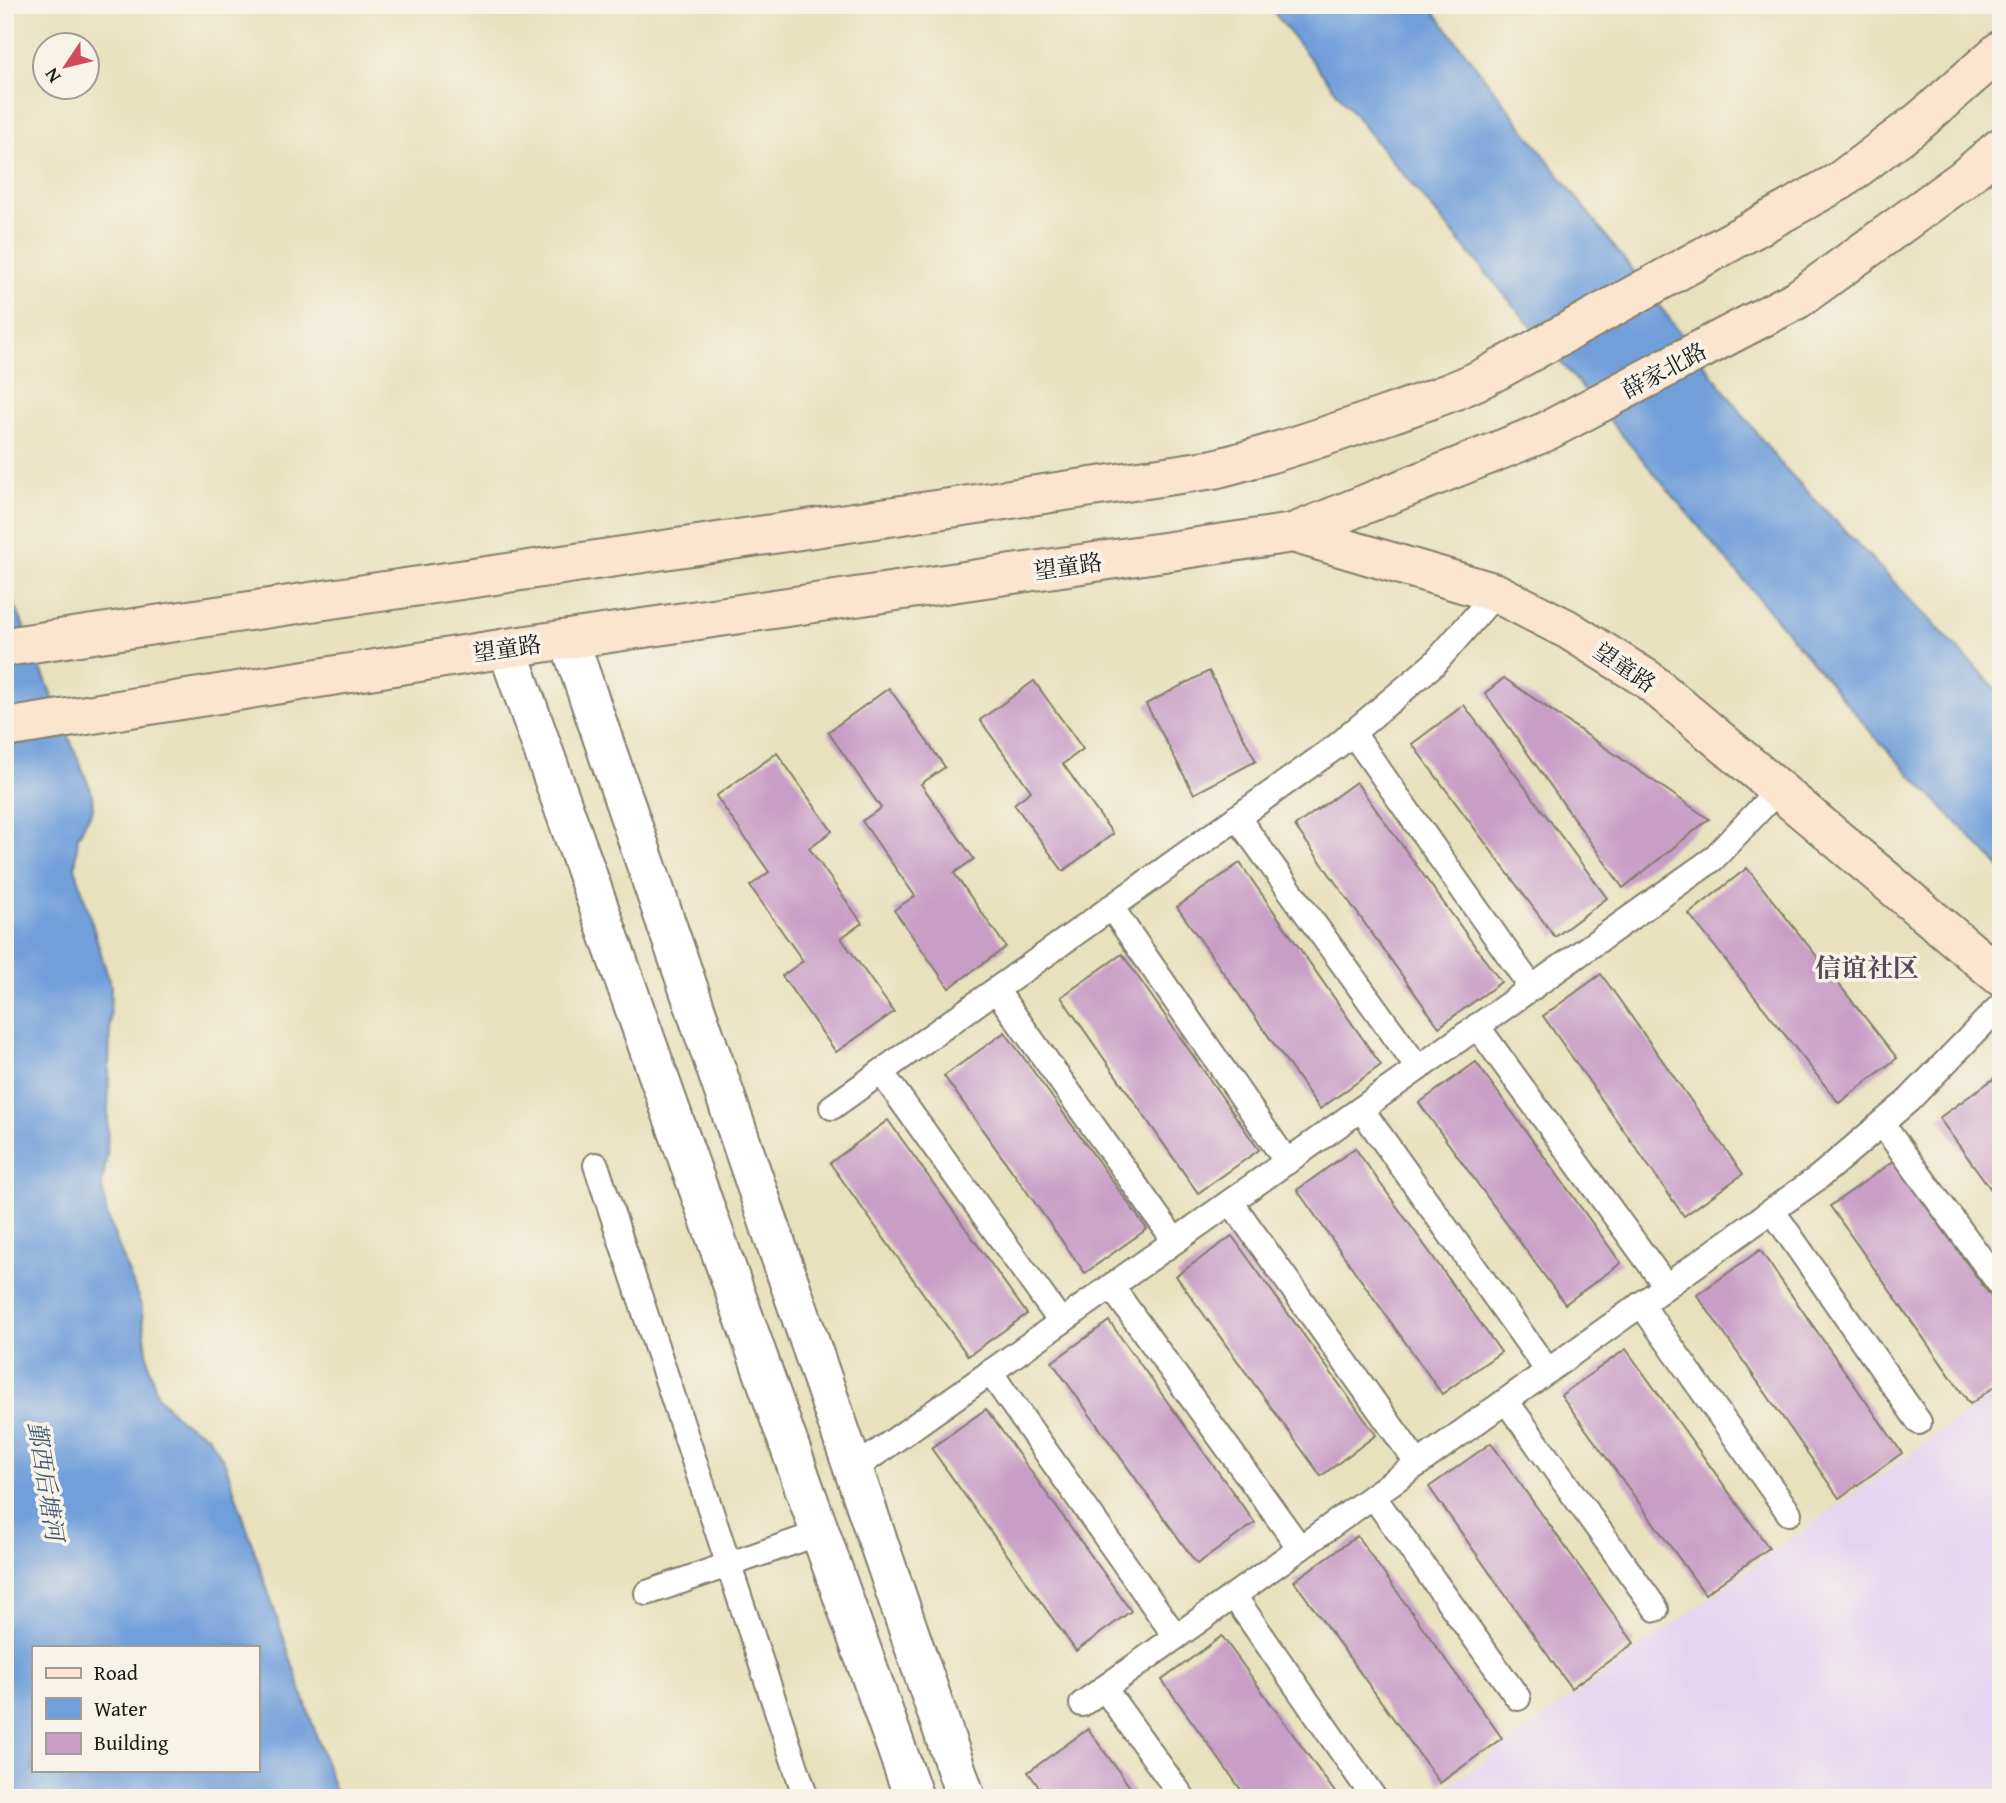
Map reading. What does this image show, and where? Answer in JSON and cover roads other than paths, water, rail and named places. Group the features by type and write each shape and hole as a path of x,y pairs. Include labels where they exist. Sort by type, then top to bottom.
{"main road":[{"path":"5,648 1214,469 1279,453 1471,385 1840,181 1922,120 2001,50"},
{"name":"薛家北路","path":"1293,533 1545,432 1798,299 1962,180 2001,147"},
{"name":"望童路","path":"5,728 97,711 507,648 1293,533 1496,593 1567,629 1647,679 2001,977"}],"street":[{"path":"569,640 966,1798"},
{"path":"507,648 914,1798"}],"lane":[{"path":"832,1107 1352,733 1435,663 1496,593"},
{"path":"1352,733 1532,988"},
{"path":"854,1469 1713,859 1778,790"},
{"path":"1237,817 1418,1068"},
{"path":"1111,907 1287,1161"},
{"path":"996,989 1175,1241"},
{"path":"1082,1704 1819,1177 1909,1100 2001,1004"},
{"path":"1477,1026 1666,1286"},
{"path":"881,1072 1061,1322"},
{"path":"1361,1110 1548,1371"},
{"path":"1882,1124 2001,1286"},
{"path":"596,1165 806,1798"},
{"path":"1231,1202 1418,1464"},
{"path":"1772,1210 1919,1422"},
{"path":"1111,1286 1300,1548"},
{"path":"1641,1304 1789,1513"},
{"path":"990,1372 1176,1637"},
{"path":"1506,1401 1656,1609"},
{"path":"1373,1496 1518,1698"},
{"path":"647,1593 729,1567 820,1533"},
{"path":"1234,1596 1374,1798"},
{"path":"1104,1688 1183,1798"}],"water":[{"path":"1268,5 1429,5 1780,463 2001,694 2001,869 1875,737 1373,138"},
{"name":"鄞西后塘河","path":"5,581 92,793 93,809 78,836 75,867 111,987 107,1154 102,1185 107,1216 141,1305 149,1367 158,1397 180,1420 208,1436 225,1463 335,1791 327,1798 5,1798"}],"district":[{"name":"信谊社区","path":"1867,967"}]}
